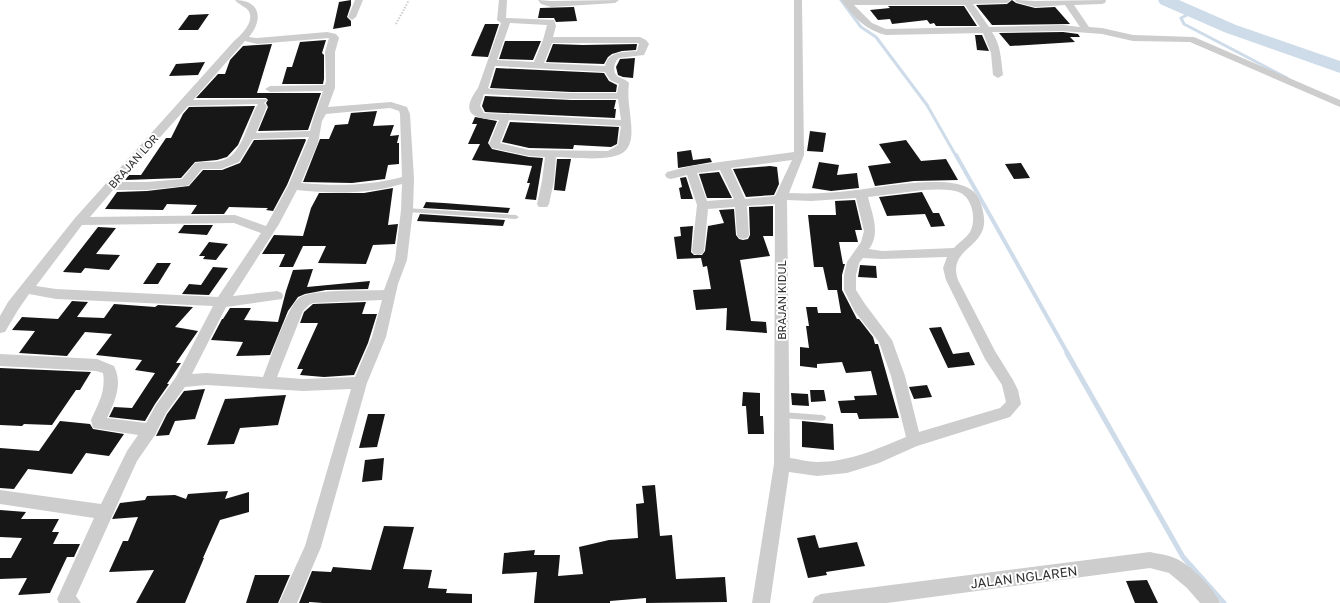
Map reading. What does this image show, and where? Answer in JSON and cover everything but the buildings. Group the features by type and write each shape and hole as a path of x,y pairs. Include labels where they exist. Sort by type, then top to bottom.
{"street":[{"name":"BRAJAN LOR","path":"0,328 13,306 28,289 79,220 185,104 237,43 244,38 255,18 253,11 240,0"},
{"path":"352,17 359,0"},
{"path":"503,0 501,20 552,23 548,40 538,66"},
{"path":"542,0 551,4 615,0"},
{"name":"BRAJAN KIDUL","path":"761,603 782,464 781,197 799,155 798,0"},
{"path":"846,1 884,4 1007,0"},
{"path":"1019,0 1035,4 1067,1 1102,1"},
{"path":"846,1 860,18 877,31 886,32 1086,29 1133,38 1191,38 1340,104"},
{"path":"967,1 991,38 996,53 998,75"},
{"path":"1067,1 1086,29"},
{"path":"506,21 495,49 492,63 482,88 476,98 474,106 477,113 481,116 626,123"},
{"path":"67,602 105,512 132,456 150,430 161,409 181,381 222,302 268,231 294,186 315,134 317,121 322,112 330,88 330,52 334,38 333,36 327,35 258,40 244,38"},
{"path":"505,117 494,141 496,146 529,153 602,155 618,151 623,146 626,123 622,96 624,84 613,78 609,69 611,60 616,56 641,53 644,44 643,42 640,40 548,40"},
{"path":"492,63 609,69"},
{"path":"270,89 330,88"},
{"path":"482,88 487,92 570,96 622,96"},
{"path":"109,186 147,186 185,182 199,166 221,165 235,160 250,136 262,104 185,104"},
{"path":"288,603 313,547 360,383 379,336 401,260 407,210 407,138 405,114 403,109 390,105 322,112"},
{"path":"250,136 315,134"},
{"path":"543,204 548,181 551,154"},
{"path":"671,175 691,170 799,155"},
{"path":"724,166 741,202 743,235"},
{"path":"691,170 703,205 698,252"},
{"path":"294,186 320,188 365,188 376,187 408,179"},
{"path":"703,205 772,201 781,197 808,197 927,187 965,190 974,199 978,212 979,224 971,240 956,252 948,268 952,280 991,356 1007,380 1013,395 1014,404 1006,413 914,440 874,458 847,466 818,468 782,464"},
{"path":"861,193 870,231 867,243 853,262 850,275 850,290 860,308 885,340 898,376 914,440"},
{"path":"79,220 235,219 268,231"},
{"path":"861,253 882,255 956,252"},
{"path":"28,289 56,294 222,302 277,296"},
{"path":"268,383 297,309 304,301 313,298 390,295"},
{"path":"0,360 97,364 109,370 112,384 98,423 150,430"},
{"path":"181,381 206,379 304,385 360,383"},
{"path":"0,497 105,512"},
{"name":"JALAN NGLAREN","path":"821,603 1150,560 1173,566 1193,582 1211,603"}],"lane":[{"path":"407,210 516,217"},
{"path":"782,415 822,418"}],"path":[{"path":"396,24 409,0"}],"waterway":[{"path":"841,0 861,27 876,37 927,105 956,156"},
{"path":"1166,0 1208,20 1340,67"},
{"path":"1191,13 1181,18 1184,24 1287,78"},
{"path":"956,155 1068,354"},
{"path":"1067,353 1183,557 1224,603"}]}
